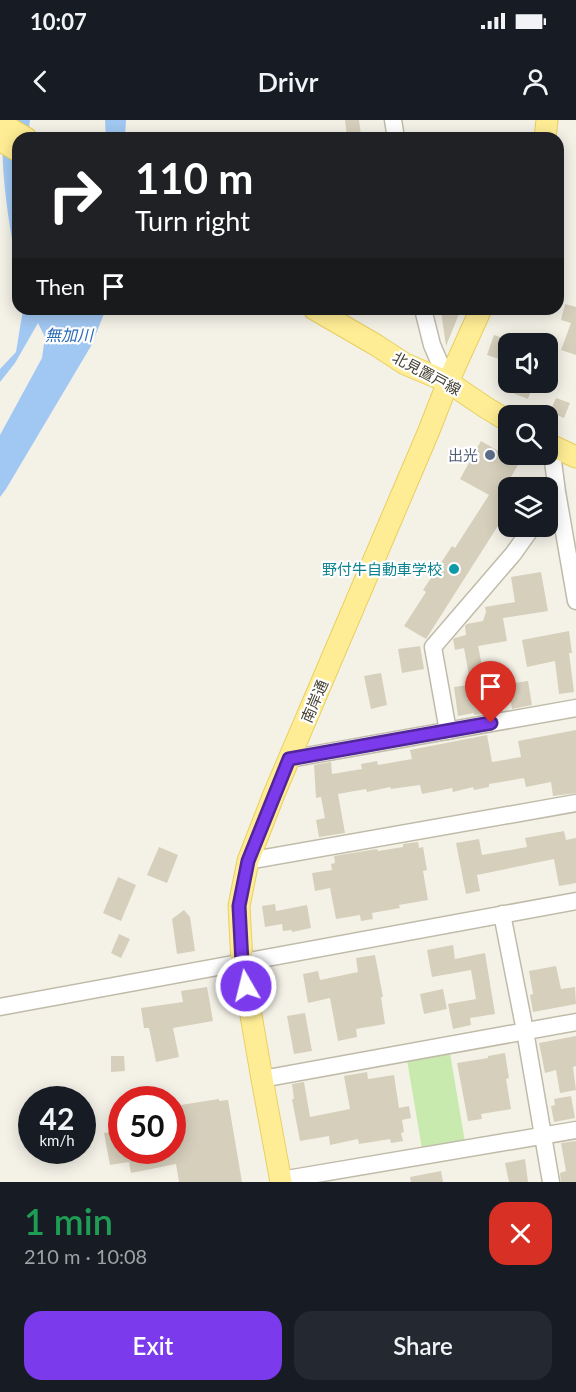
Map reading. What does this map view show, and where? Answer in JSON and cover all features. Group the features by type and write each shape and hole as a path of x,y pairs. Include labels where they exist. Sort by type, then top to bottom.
{"main road":[{"path":"0,123 16,132"},
{"name":"北見置戸線","path":"324,315 405,364 448,382 498,415"},
{"name":"南岸通","path":"281,1181 242,963 239,906 248,861 448,382 478,315"},
{"path":"558,449 576,457"}],"street":[{"path":"424,315 432,345 448,382"},
{"path":"558,524 576,601"},
{"path":"448,731 434,647 513,554 525,537"},
{"path":"289,759 576,708"},
{"path":"248,861 576,803"},
{"path":"0,1007 576,901"},
{"path":"502,914 551,1182"},
{"path":"262,1079 576,1022"},
{"path":"281,1181 576,1130"}],"green space":[{"path":"450,1053 465,1142 422,1149 407,1060"}],"water":[{"path":"3,120 30,120 29,132 12,132 12,238 6,195"},
{"path":"105,120 126,120 125,132 106,132"},
{"name":"無加川","path":"22,315 104,315 91,346 0,497 0,435 42,358 45,337 38,323 15,363 0,382 0,369 16,352"}],"building":[{"path":"345,120 359,120 361,132 346,132"},
{"path":"565,304 576,307 576,355 561,350 571,323 561,320"},
{"path":"442,315 459,315 446,346"},
{"path":"494,335 498,336 498,359 487,355"},
{"path":"513,393 530,393 528,399"},
{"path":"556,398 570,403 564,418 558,415 558,405 553,405"},
{"path":"481,441 498,451 498,465 518,465 511,477 498,477 498,526 426,639 404,626 426,592 423,590 452,546 455,548 489,495 460,479"},
{"path":"541,572 548,611 503,618 507,641 478,646 483,670 500,666 502,678 484,682 489,713 458,716 454,687 468,685 467,676 469,676 464,648 455,650 453,639 466,635 465,626 467,624 483,621 485,607 515,602 511,577"},
{"path":"569,631 574,692 559,694 555,661 527,667 522,640"},
{"path":"420,646 424,669 402,673 398,649"},
{"path":"381,673 387,705 371,709 364,676"},
{"path":"528,681 532,705 512,709 508,684"},
{"path":"576,730 576,793 553,796 551,782 526,787 524,778 489,784 489,787 474,790 473,787 453,792 452,788 422,794 420,785 391,789 390,787 367,792 366,789 338,794 345,833 319,837 316,820 325,818 321,797 316,798 314,765 331,762 332,774 362,769 361,764 377,761 378,765 412,759 410,750 487,735 492,762 521,757 518,741"},
{"path":"564,831 566,840 576,838 576,883 559,886 554,859 477,875 480,891 466,894 456,843 479,839 482,855 527,847 525,838"},
{"path":"418,842 419,848 423,847 427,870 423,871 428,900 372,913 373,919 361,921 360,915 336,919 330,888 315,891 312,873 332,870 331,864 335,863 334,856 403,847 403,844"},
{"path":"159,847 178,855 167,883 147,875"},
{"path":"118,877 136,885 121,921 103,913"},
{"path":"275,904 276,911 307,905 311,928 292,932 292,930 283,931 282,924 265,927 262,906"},
{"path":"184,910 190,917 195,951 177,954 172,919"},
{"path":"119,934 130,939 121,958 111,953"},
{"path":"453,945 455,959 485,953 495,1014 470,1018 471,1025 453,1029 448,1004 476,999 471,970 432,977 427,950"},
{"path":"375,955 383,997 381,997 385,1024 356,1029 357,1037 338,1041 330,998 308,1003 303,974 318,971 320,980 358,972 356,958"},
{"path":"556,966 561,989 575,987 576,1004 533,1012 529,971"},
{"path":"207,987 213,1021 173,1028 179,1057 156,1062 149,1028 144,1028 141,1008 183,1002 181,991"},
{"path":"443,989 447,1009 424,1014 420,994"},
{"path":"305,1013 312,1051 294,1054 287,1016"},
{"path":"576,1036 576,1066 573,1067 576,1090 560,1093 556,1070 545,1073 539,1043"},
{"path":"505,1053 511,1109 481,1114 482,1119 468,1121 457,1063"},
{"path":"111,1056 124,1056 125,1071 111,1072"},
{"path":"367,1072 368,1079 394,1075 399,1108 409,1106 411,1118 402,1120 403,1141 391,1143 390,1139 359,1144 358,1139 330,1145 329,1136 300,1141 292,1099 294,1099 292,1084 304,1082 310,1117 350,1109 344,1076"},
{"path":"571,1096 575,1118 554,1122 551,1106 555,1105 554,1099"},
{"path":"219,1099 219,1101 228,1100 242,1182 179,1182 176,1164 186,1164 186,1104"},
{"path":"108,1132 108,1154 104,1133"},
{"path":"576,1141 576,1182 561,1182 560,1173 566,1171 561,1143"},
{"path":"525,1159 528,1182 509,1182 505,1163"},
{"path":"129,1164 176,1164 131,1173"},
{"path":"441,1171 443,1182 411,1182 410,1177"}],"place":[{"name":"出光","path":"490,455"},
{"name":"野付牛自動車学校","path":"454,569"}],"route":[{"path":"246,986 242,963 239,906 248,861 289,759 491,723"}]}
